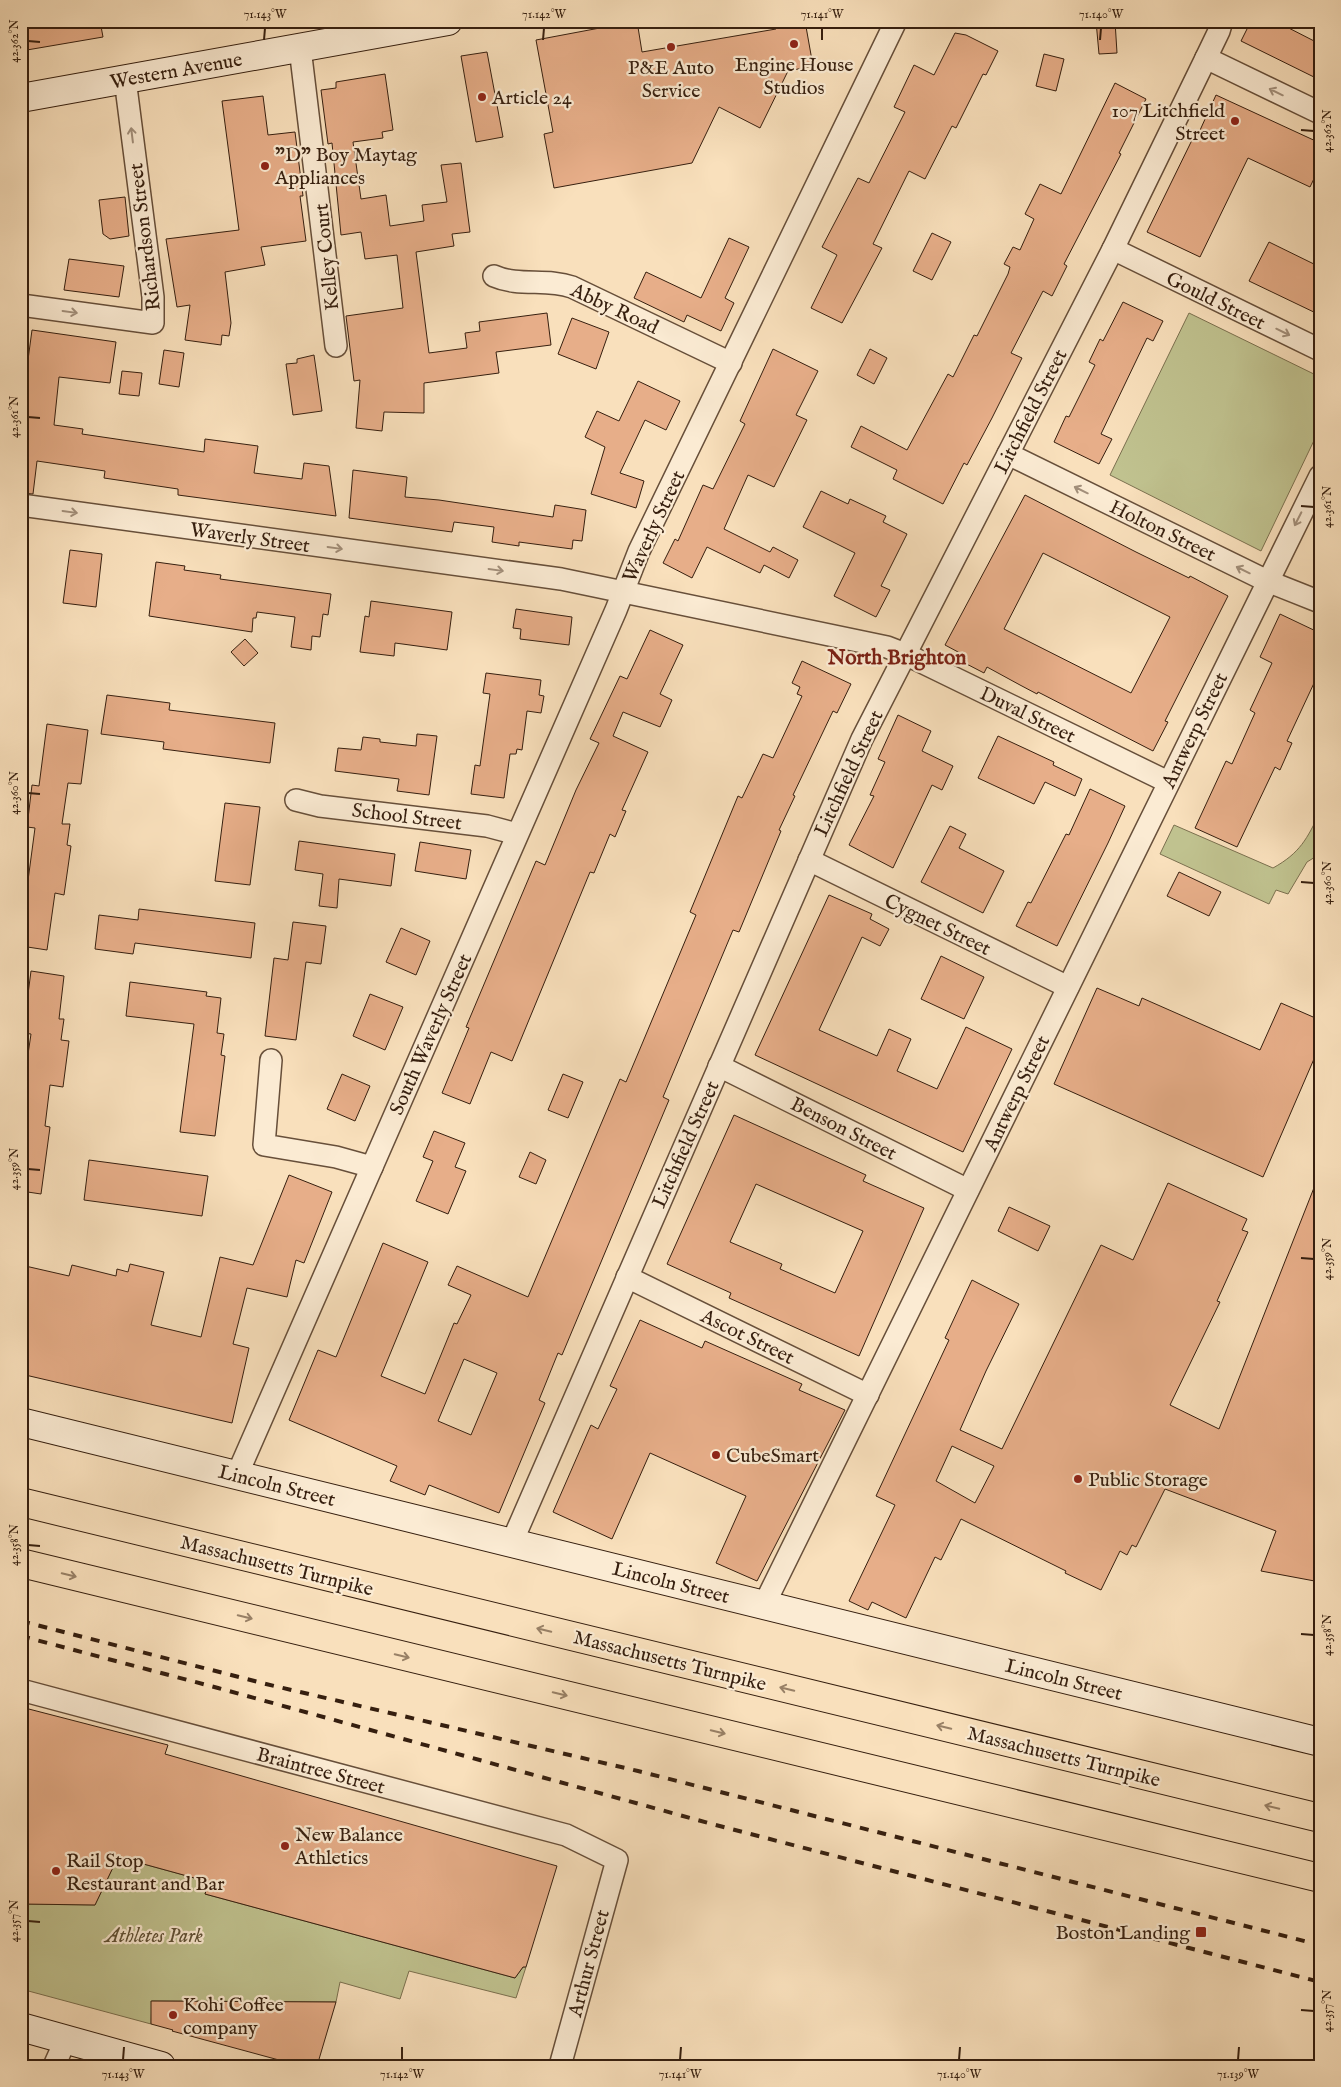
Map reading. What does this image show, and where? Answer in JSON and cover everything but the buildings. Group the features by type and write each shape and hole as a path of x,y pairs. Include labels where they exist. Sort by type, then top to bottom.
{"highway":[{"name":"Massachusetts Turnpike","path":"21,1502 1320,1818"},
{"path":"21,1563 1320,1878"}],"street":[{"name":"Western Avenue","path":"21,98 448,21"},
{"name":"Waverly Street","path":"21,505 561,580 622,592 640,551 896,21"},
{"name":"Litchfield Street","path":"512,1542 862,739 1113,249 1219,31 1222,21"},
{"name":"Kelley Court","path":"300,48 336,346"},
{"path":"1206,58 1320,113"},
{"name":"Richardson Street","path":"21,305 153,323 153,297 125,79"},
{"name":"Gould Street","path":"1113,249 1320,350"},
{"name":"Abby Road","path":"494,276 518,282 557,283 572,287 731,363"},
{"name":"Holton Street","path":"1008,454 1267,582 1320,602"},
{"name":"Antwerp Street","path":"764,1605 1320,476"},
{"name":"Duval Street","path":"622,592 887,647 1168,782"},
{"name":"South Waverly Street","path":"237,1475 622,592"},
{"name":"School Street","path":"296,800 320,806 487,826 517,834"},
{"name":"Cygnet Street","path":"809,860 1068,987"},
{"path":"271,1060 264,1146 336,1157 372,1166"},
{"name":"Benson Street","path":"719,1066 968,1190"},
{"name":"Ascot Street","path":"627,1277 868,1395"},
{"name":"Lincoln Street","path":"21,1422 1320,1742"},
{"name":"Braintree Street","path":"21,1690 566,1835 617,1860"},
{"name":"Arthur Street","path":"560,2066 617,1860"},
{"path":"21,2027 161,2066"},
{"path":"54,2066 66,2040"}],"green space":[{"path":"1189,313 1320,377 1320,428 1261,551 1110,475"},
{"path":"1320,812 1320,854 1307,862 1288,894 1276,890 1269,904 1160,854 1174,825 1273,868 1290,857 1302,844"},
{"name":"Athletes Park","path":"118,1857 209,1882 205,1894 515,1978 523,1967 526,1967 516,1998 409,1971 400,1999 340,1982 336,2002 152,2001 151,2024 21,1989 21,1904 95,1905"}],"railway":[{"path":"21,1621 266,1684 638,1771 1320,1945"},
{"path":"21,1636 218,1688 712,1824 1320,1982"}],"place":[{"name":"Engine House Studios","path":"794,44"},
{"name":"P&E Auto Service","path":"671,47"},
{"name":"Article 24","path":"482,97"},
{"name":"107 Litchfield Street","path":"1235,121"},
{"name":"\"D\" Boy Maytag Appliances","path":"265,166"},
{"name":"CubeSmart","path":"716,1455"},
{"name":"Public Storage","path":"1078,1479"},
{"name":"New Balance Athletics","path":"285,1846"},
{"name":"Rail Stop Restaurant and Bar","path":"56,1871"},
{"name":"Boston Landing","path":"1201,1932"},
{"name":"Kohi Coffee company","path":"173,2015"}],"district":[{"name":"North Brighton","path":"897,657"}]}
